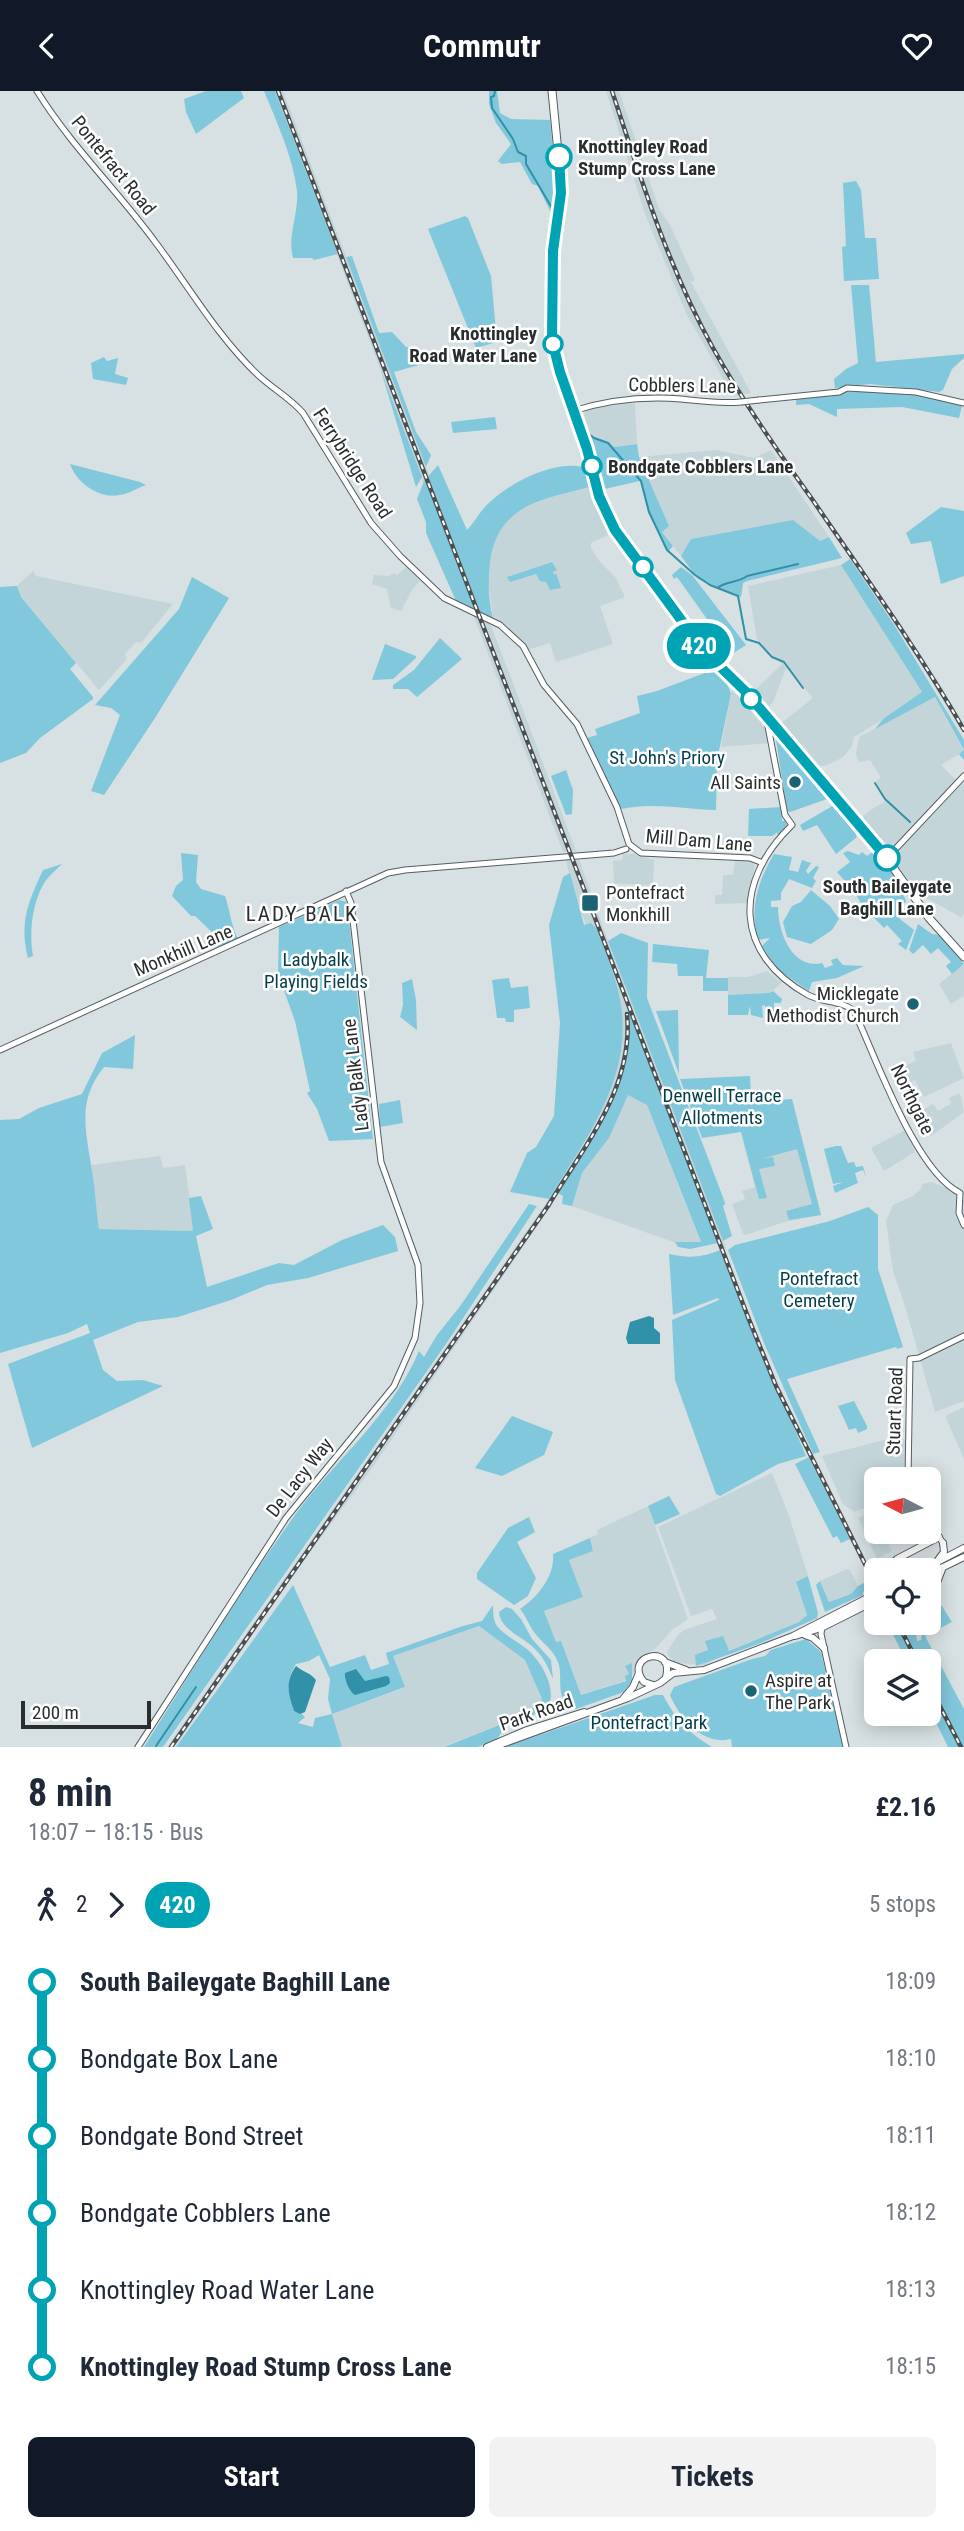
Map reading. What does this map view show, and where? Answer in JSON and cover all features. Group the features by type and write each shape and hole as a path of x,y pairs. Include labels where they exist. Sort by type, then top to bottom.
{"highway":[{"path":"552,91 561,183 553,251 552,340 560,372 577,410 596,485 606,512 615,530 693,638 766,716 887,858 927,916 964,957"}],"main road":[{"path":"942,1541 951,1549 963,1552"},
{"path":"899,1558 932,1544"},
{"path":"941,1560 963,1552"},
{"path":"941,1572 943,1567 963,1552"},
{"name":"Park Road","path":"494,1747 573,1720 654,1685 673,1673 707,1669 793,1636 864,1604"},
{"name":"Park Road","path":"793,1636 821,1628 827,1622"},
{"path":"803,1635 824,1645"},
{"path":"623,1699 633,1687 640,1663 648,1657 656,1656 691,1672"},
{"path":"665,1662 666,1677"},
{"path":"639,1673 644,1682 654,1685"},
{"name":"Park Road","path":"487,1747 559,1718 597,1710"},
{"path":"509,1737 517,1738"}],"street":[{"name":"Pontefract Road","path":"37,91 86,158 167,259"},
{"name":"Ferrybridge Road","path":"167,259 252,368 303,413 366,516 400,556 444,598 500,625 519,641 544,685 577,724 620,814 629,847"},
{"name":"Cobblers Lane","path":"577,410 616,400 641,398 713,403 741,402 839,392 847,388 928,394 964,403"},
{"path":"763,863 774,844 792,825 785,815 766,716"},
{"path":"772,740 777,730"},
{"path":"887,858 964,776"},
{"name":"Mill Dam Lane","path":"629,847 641,853 750,858 763,863"},
{"name":"Monkhill Lane","path":"0,1050 249,938 346,891 399,870 614,853 629,847"},
{"name":"Northgate","path":"763,863 752,896 750,919 754,938 764,958 780,977 808,995 851,1008 856,1014 920,1149 938,1176 960,1193 959,1213 964,1225"},
{"name":"Lady Balk Lane","path":"346,891 351,903 380,1155 399,1211"},
{"name":"De Lacy Way","path":"138,1747 286,1518 386,1397 401,1373 415,1338 420,1296 415,1252 399,1211"},
{"name":"Stuart Road","path":"908,1467 910,1359 919,1358 964,1336"},
{"path":"824,1645 827,1622"},
{"path":"821,1628 846,1747"}],"shaded area":[{"path":"275,91 283,91 576,851 563,852"},
{"path":"606,91 619,91 659,209 670,225 695,280 691,282 751,393 733,396 686,313 645,214"},
{"path":"635,403 637,444 614,447 609,442 590,435 585,411"},
{"path":"716,450 754,458 771,450 829,537 820,541 692,539 681,556 662,531 669,526 639,457"},
{"path":"590,487 611,534 591,543 591,548 616,578 625,597 600,606 613,644 556,662 550,643 528,650 515,633 493,618 488,579 491,557 496,537 507,520 518,511 544,498"},
{"path":"841,565 922,692 854,737 852,746 843,757 817,767 779,725 813,698 786,668 773,702 766,709 752,693 782,664 757,640 748,586"},
{"path":"406,567 420,581 401,611 391,608 387,589 372,584 374,575 397,575"},
{"path":"33,571 36,576 173,604 141,643 136,642 125,654 127,659 99,690 21,597 17,586"},
{"path":"733,684 762,717 770,743 721,747"},
{"path":"935,697 964,751 941,765 958,782 964,776 962,918 917,895 893,860 904,845 900,842 889,849 859,820 887,800 876,781 881,777 870,760 859,762 856,754 859,737"},
{"path":"623,854 654,860 653,886 614,883 613,861 622,860"},
{"path":"579,859 726,1248 720,1250 628,1009 628,1054 621,1086 599,1128 548,1210 370,1471 289,1581 175,1747 167,1747 549,1199 575,1152 586,925 573,891 566,860"},
{"path":"735,860 755,865 747,903 715,904 715,895 722,895 723,875 733,875"},
{"path":"964,964 964,996 951,1004 939,984"},
{"path":"767,971 782,983 769,993 728,995 728,977 748,977"},
{"path":"951,1043 964,1078 924,1097 915,1080 908,1083 902,1067 916,1061 913,1052"},
{"path":"960,1093 964,1112 931,1136 920,1119 925,1116 921,1111 933,1104 938,1111 951,1104 949,1098"},
{"path":"628,1094 647,1105 701,1243 679,1244 572,1206 582,1173 609,1138"},
{"path":"792,1099 821,1215 743,1234 732,1204 745,1199 742,1191 755,1187 741,1132"},
{"path":"905,1130 915,1152 884,1171 871,1148"},
{"path":"160,1156 163,1168 185,1165 194,1231 99,1229 91,1165"},
{"path":"931,1182 960,1193 964,1191 964,1401 935,1412 893,1271 886,1221 893,1205 913,1196 921,1189 922,1184"},
{"path":"649,1316 654,1318 654,1328 660,1333 660,1344 628,1344 626,1338 630,1322"},
{"path":"964,1407 964,1459 946,1418"},
{"path":"900,1436 906,1441 906,1467 864,1467 864,1508 854,1512 843,1504 822,1456"},
{"path":"772,1473 808,1576 796,1582 807,1615 799,1622 729,1651 705,1665 676,1663 667,1652 677,1636 684,1630 717,1619 712,1609 691,1616 658,1527"},
{"path":"648,1506 688,1619 646,1654 638,1662 633,1675 626,1680 581,1695 561,1642 556,1643 544,1611 583,1597 569,1559 593,1551 590,1538 598,1534 597,1530"},
{"path":"864,1515 864,1531 858,1518"},
{"path":"870,1544 888,1544 892,1551 877,1558"},
{"path":"847,1569 858,1586 851,1594 829,1602 820,1581"},
{"path":"479,1626 525,1660 542,1699 538,1705 507,1718 502,1724 442,1747 342,1747 332,1714 404,1688 392,1656"},
{"path":"296,1666 316,1680 305,1712 300,1714 294,1711 289,1688 290,1677"},
{"path":"356,1669 365,1681 386,1676 389,1677 390,1683 355,1695 345,1679 345,1673"}],"green space":[{"path":"206,91 241,91 244,98 196,134 186,112 184,99"},
{"path":"264,91 275,91 338,254 314,260 293,258 291,241 297,199 295,178 284,140"},
{"path":"489,91 497,91 500,113 511,119 550,120 556,183 553,217 538,186 532,184 520,162 502,164 498,161 511,144 496,123 489,104"},
{"path":"856,181 861,190 865,238 876,238 879,279 844,281 842,247 846,246 843,183"},
{"path":"465,216 491,276 497,342 476,348 428,229"},
{"path":"352,256 379,333 392,332 406,347 416,348 426,363 394,372 416,432 431,455 426,467 346,257"},
{"path":"851,285 869,285 876,362 964,354 964,358 952,369 943,390 939,392 870,384 835,388 834,379 858,363"},
{"path":"104,357 107,361 118,358 115,374 128,378 126,385 93,379 91,363"},
{"path":"381,371 422,477 416,487"},
{"path":"848,392 906,393 962,406 959,418 902,407 837,409 837,417 809,404 796,405 796,399"},
{"path":"495,417 497,429 453,433 451,422"},
{"path":"590,435 609,442 614,447 637,444 639,457 669,526 662,532 673,546 668,552 648,512 640,481 600,490 587,438"},
{"path":"583,456 590,487 539,501 512,517 502,528 494,544 490,563 489,591 493,618 456,601 426,533 426,522 417,499 424,481 438,465 467,530 493,499 516,483 557,467 583,467"},
{"path":"70,464 146,485 123,494 103,494 83,483"},
{"path":"941,507 964,511 964,576 941,584 931,541 911,544 906,533"},
{"path":"793,520 820,541 829,537 842,558 747,581 743,583 741,597 698,579 681,556 691,539"},
{"path":"850,559 893,623 964,740 964,750 935,697 875,729 883,719 922,692 841,565"},
{"path":"552,562 557,570 553,572 554,575 556,573 561,588 550,590 546,582 540,581 536,574 510,582 507,577"},
{"path":"681,567 692,575 746,645 732,654 677,577 674,579 672,575"},
{"path":"192,577 229,598 104,795 91,791 120,715 111,708 95,705 179,609"},
{"path":"17,586 21,597 76,663 70,669 93,699 40,738 26,753 0,763 0,587"},
{"path":"440,638 462,659 417,697 408,689 393,689 393,685 414,670"},
{"path":"385,644 416,658 393,679 372,680"},
{"name":"St John's Priory","path":"710,671 724,675 731,694 717,760 716,810 656,806 621,809 587,738 597,735 595,729 640,713 637,696"},
{"path":"780,738 806,767 827,799 787,811 776,740"},
{"path":"566,770 573,790 572,814 566,815 551,776"},
{"path":"834,805 860,832 836,854 817,825 803,831 800,825"},
{"path":"781,807 782,821 785,821 787,826 779,837 778,832 772,836 748,836 749,809"},
{"path":"848,851 859,855 862,852 867,856 874,851 896,877 906,901 899,910 900,919 914,930 906,950 898,944 902,941 887,925 884,928 866,910 837,872 850,862 843,853"},
{"path":"181,853 198,855 196,882 201,889 225,896 238,939 217,947 219,943 215,935 172,896 176,886 183,880"},
{"path":"774,854 792,857 789,870 798,872 802,860 811,863 806,871 808,874 816,866 819,867 813,878 816,881 812,888 789,879 781,893 781,900 771,901 771,907 778,907 784,938 795,955 811,964 822,963 825,968 833,965 831,960 837,958 843,965 864,966 837,978 812,982 809,991 781,972 761,947 770,938 758,940 754,917 763,874"},
{"path":"62,864 47,879 36,901 32,919 33,956 28,958 24,934 29,903 43,870"},
{"path":"570,873 584,925 591,923 596,928 613,972 623,1027 614,1080 604,1105 549,1199 510,1192 527,1153 536,1147 554,1116 560,1023 549,925 563,877"},
{"path":"811,890 830,906 839,919 832,930 811,944 787,937 783,922 792,906 801,902"},
{"name":"Ladybalk Playing Fields","path":"339,900 347,902 373,1139 329,1141 317,1109 307,1093 310,1091 295,1021 278,974 279,927"},
{"path":"918,924 932,934 940,935 964,964 952,974 946,966 951,962 938,948 931,954 923,945 913,954 909,950"},
{"path":"621,933 648,943 647,998 724,1200 723,1206 732,1236 723,1241 608,941"},
{"path":"653,944 709,950 706,978 728,978 728,991 703,991 703,976 678,976 677,964 652,962"},
{"path":"509,978 511,988 528,986 530,1008 514,1010 514,1022 497,1018 492,980"},
{"path":"412,979 417,1030 400,1017 403,1005 402,983"},
{"path":"773,991 782,999 781,1003 774,1003 774,1016 778,1017 778,1020 766,1019 765,1015 768,1013 765,1012 765,1005 762,1006 763,1018 751,1015 750,1006 748,1015 728,1015 728,995"},
{"path":"627,1005 718,1243 690,1249 678,1247 675,1242 701,1242 647,1105 628,1095 609,1138 582,1173 572,1206 562,1204 563,1196 558,1193 600,1126 620,1083 626,1059"},
{"path":"678,1010 679,1074 656,1011"},
{"path":"135,1035 133,1069 104,1067 90,1090 87,1102 87,1138 99,1229 193,1231 189,1198 201,1196 213,1229 196,1236 207,1287 279,1263 294,1265 342,1240 383,1225 395,1237 398,1251 308,1278 267,1285 178,1317 138,1322 93,1340 103,1370 117,1381 143,1380 163,1386 32,1448 8,1364 90,1333 87,1324 68,1333 0,1353 0,1120 19,1119 39,1108 82,1094 102,1053"},
{"name":"Denwell Terrace Allotments","path":"750,1076 751,1102 792,1099 821,1215 789,1220 786,1211 812,1204 797,1149 761,1159 773,1157 775,1166 759,1169 767,1198 759,1199 741,1132 702,1138 680,1079"},
{"path":"400,1100 403,1123 380,1127 379,1104"},
{"path":"841,1146 848,1163 854,1162 856,1167 863,1166 866,1177 863,1170 855,1173 858,1183 835,1193 833,1186 843,1182 833,1184 824,1149"},
{"path":"529,1204 537,1206 446,1344 163,1747 144,1747 275,1543 311,1495 394,1396 419,1351 424,1357"},
{"name":"Pontefract Cemetery","path":"868,1207 878,1215 878,1269 903,1347 787,1379 820,1452 813,1454 764,1343 728,1250 735,1245 830,1221"},
{"path":"720,1250 806,1456 778,1464 720,1496 716,1494 675,1380 672,1320 719,1300 718,1298 673,1315 669,1254 694,1257"},
{"path":"854,1401 867,1426 867,1429 858,1433 856,1428 849,1430 838,1406"},
{"path":"512,1416 553,1432 544,1455 502,1476 475,1468"},
{"path":"809,1457 850,1539 841,1543 837,1536 833,1538 795,1464"},
{"path":"669,1496 680,1514 655,1525 648,1506"},
{"path":"529,1517 535,1532 517,1542 536,1578 528,1596 514,1605 477,1579 477,1573 508,1528"},
{"path":"590,1538 593,1551 569,1560 583,1597 544,1611 556,1642 561,1641 581,1695 626,1681 625,1676 629,1674 625,1666 632,1663 632,1681 624,1692 576,1709 569,1706 562,1696 560,1668 556,1657 534,1632 520,1609 544,1585 551,1570 553,1554"},
{"path":"808,1576 817,1618 761,1643 696,1666 695,1655 708,1650 705,1641 723,1636 729,1651 799,1622 807,1615 796,1582"},
{"path":"820,1581 829,1602 851,1594 864,1583 863,1595 825,1612 816,1585"},
{"path":"293,1585 330,1667 365,1655 371,1670 389,1664 386,1653 482,1621 493,1605 497,1626 528,1650 543,1668 551,1691 549,1705 541,1712 507,1724 497,1739 478,1747 444,1747 502,1724 534,1707 542,1699 525,1660 479,1626 393,1656 405,1687 332,1714 342,1747 176,1747","holes":["319,1655 330,1679 328,1699 332,1714 315,1718 313,1727 298,1723 305,1717 294,1711 289,1687 290,1676 296,1664"]},
{"path":"941,1605 952,1622 941,1628"},
{"path":"506,1607 512,1609 521,1619 532,1639 551,1660 553,1679 539,1653 513,1633 500,1618 499,1612"},
{"path":"893,1635 916,1635 917,1641 921,1640 922,1635 927,1635 925,1636 932,1649 900,1649"},
{"name":"Aspire at The Park","path":"806,1639 821,1652 843,1747 732,1747 731,1739 711,1738 694,1729 674,1704 670,1695 674,1687"},
{"path":"941,1666 964,1709 964,1747 948,1747 938,1726 941,1726"},
{"name":"Pontefract Park","path":"655,1695 663,1695 683,1725 712,1747 505,1747"}],"waterway":[{"path":"495,91 491,97 492,108 513,139 518,152 526,156 526,164 552,208"},
{"path":"556,281 557,248"},
{"path":"572,397 582,425"},
{"path":"584,430 594,438 608,443 641,481 649,512 667,550 710,585 738,596 746,639 759,643 772,657 784,662 803,688"},
{"path":"717,588 747,576 798,564"},
{"path":"875,783 885,799 910,822"},
{"path":"156,1746 196,1687"}],"railway":[{"path":"278,91 748,1317 776,1386 864,1562"},
{"path":"612,91 669,254 713,348 760,425 871,584 964,730"},
{"path":"171,1747 548,1206 591,1138 615,1091 623,1067 627,1014"},
{"path":"904,1635 911,1649"},
{"path":"941,1708 961,1747"}],"bus line":[{"name":"420","path":"559,157 561,200 554,231 552,340 606,512 615,530 693,638 715,664 745,691 887,858"}],"place":[{"name":"Knottingley Road Stump Cross Lane","path":"559,157"},
{"name":"Knottingley Road Water Lane","path":"553,344"},
{"name":"Bondgate Cobblers Lane","path":"592,466"},
{"name":"All Saints","path":"795,782"},
{"name":"South Baileygate Baghill Lane","path":"887,858"},
{"name":"Pontefract Monkhill","path":"590,903"},
{"name":"Micklegate Methodist Church","path":"913,1004"},
{"name":"Aspire at The Park","path":"751,1691"}],"district":[{"name":"LADY BALK","path":"302,914"}]}
